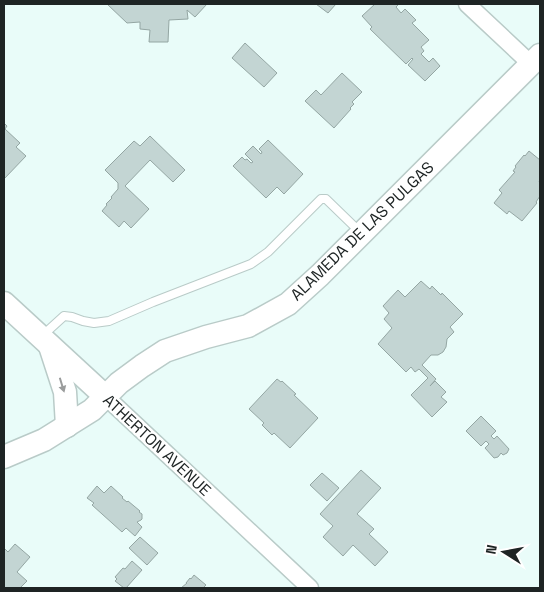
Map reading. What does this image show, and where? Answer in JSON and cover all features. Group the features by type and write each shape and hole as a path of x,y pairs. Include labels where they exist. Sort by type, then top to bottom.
{"main road":[{"name":"ALAMEDA DE LAS PULGAS","path":"4,457 44,440 68,426 92,410 119,383 166,351 206,337 248,326 288,304 320,275 536,60"},
{"name":"ATHERTON AVENUE","path":"4,303 106,398"},
{"path":"45,341 65,392 68,426"}],"street":[{"path":"467,4 536,60"},
{"name":"ATHERTON AVENUE","path":"106,398 310,588"}],"lane":[{"path":"45,341 64,316 94,323 109,321 251,264 268,252 321,199 326,199 361,233"}],"building":[{"path":"107,4 207,4 195,17 187,10 188,19 169,20 168,42 149,42 150,30 140,29 140,22 127,23"},
{"path":"316,4 336,4 328,13"},
{"path":"375,4 399,4 396,7 401,13 405,9 416,20 412,23 429,40 421,47 424,51 421,54 429,62 433,58 440,66 425,81 408,65 412,58 406,64 370,29 372,27 362,16"},
{"path":"245,43 277,73 264,87 232,58"},
{"path":"342,73 362,92 352,102 354,104 351,109 334,128 305,101 316,90 321,95"},
{"path":"4,123 7,126 5,129 20,143 16,147 26,156 4,179"},
{"path":"150,136 185,170 173,182 150,160 125,186 149,209 131,228 124,221 119,227 102,211 118,189 118,183 105,170 134,141 140,146"},
{"path":"268,140 303,174 284,194 277,187 266,198 233,166 242,157 251,163 253,162 245,154 253,146 261,154 262,152 259,149"},
{"path":"529,151 540,160 540,196 537,203 522,221 509,211 507,214 494,203 502,193 499,190 515,172 513,171 515,166"},
{"path":"421,281 430,289 432,286 441,295 442,293 463,314 450,327 454,332 447,339 443,352 438,355 431,355 422,365 436,379 430,386 435,381 446,392 441,397 447,402 432,417 411,395 428,378 419,369 415,372 411,367 406,372 378,344 392,328 384,319 389,313 383,306 398,290 405,297"},
{"path":"277,379 282,381 296,394 294,395 318,418 290,448 274,433 272,435 262,425 264,423 249,409"},
{"path":"481,416 496,431 491,436 494,439 497,436 509,449 507,453 503,455 501,453 498,457 494,458 485,448 489,444 486,441 481,446 466,431"},
{"path":"361,470 381,488 357,514 374,529 369,534 388,552 375,566 353,545 343,556 323,537 333,526 320,514"},
{"path":"322,473 339,488 327,501 310,485"},
{"path":"97,486 104,493 111,486 122,498 140,511 142,519 137,522 142,527 135,536 126,528 122,532 92,505 94,503 87,498"},
{"path":"140,537 158,553 147,565 129,548"},
{"path":"15,544 30,557 17,572 27,581 20,588 4,588 4,548 8,552"},
{"path":"132,561 142,570 124,588 115,581 117,579 115,577"},
{"path":"194,575 206,585 203,588 181,588 191,579"}]}
